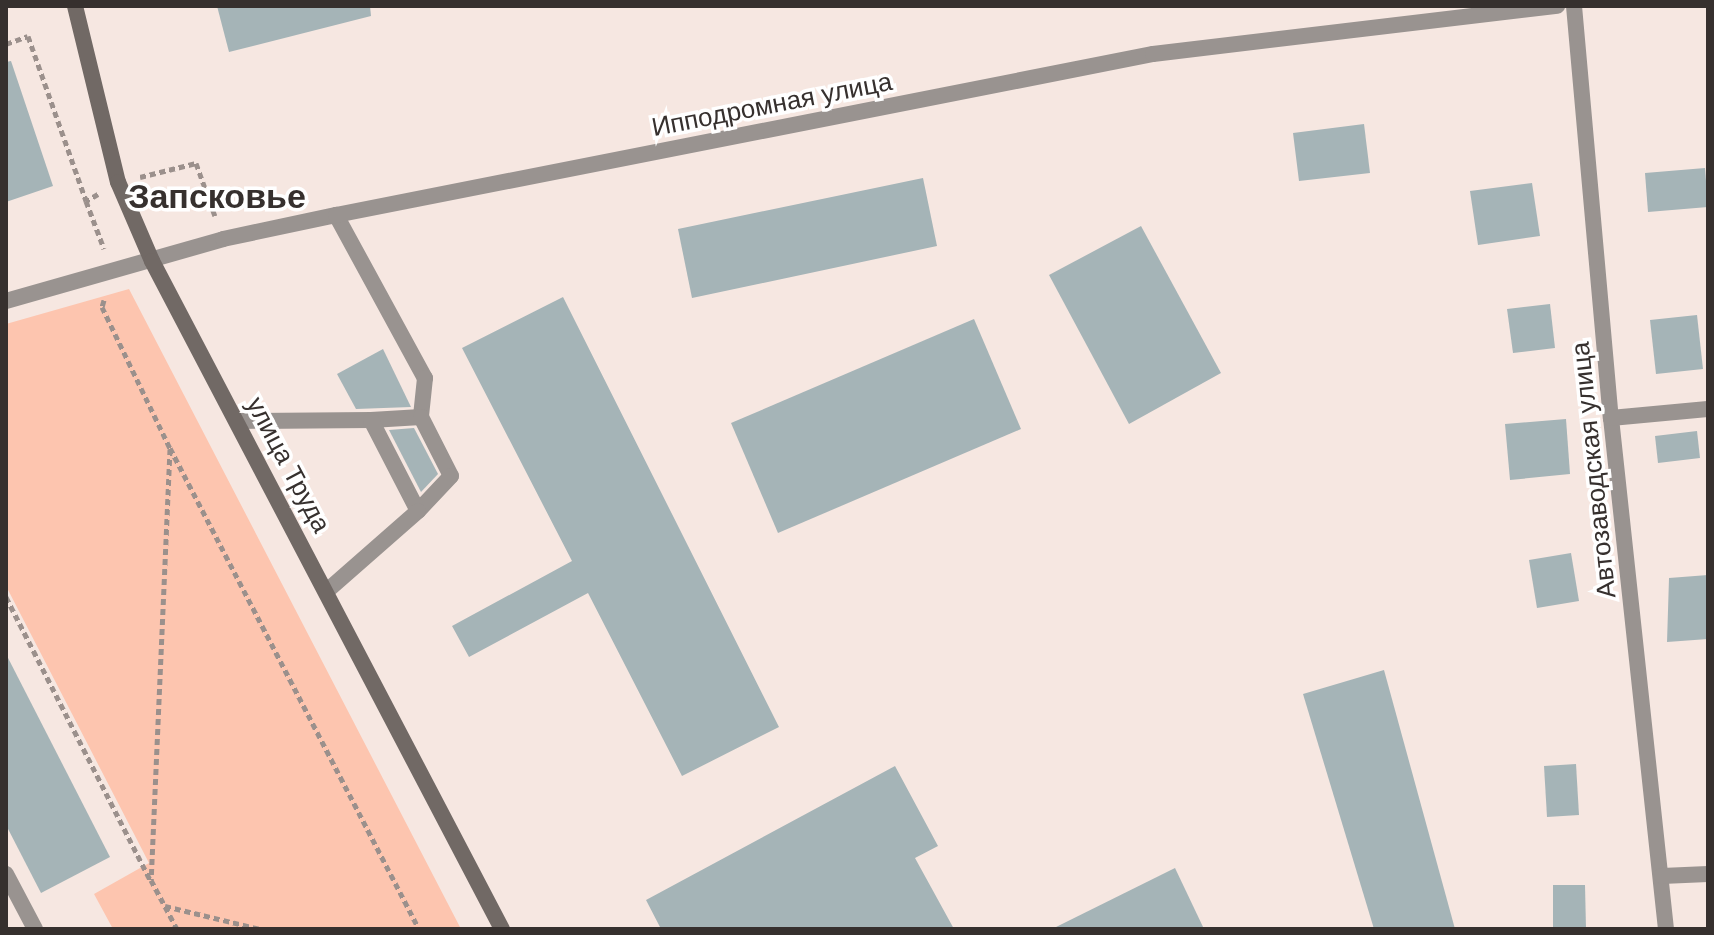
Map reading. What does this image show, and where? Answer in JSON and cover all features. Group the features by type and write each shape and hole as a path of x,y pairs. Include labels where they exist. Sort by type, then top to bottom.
{"main road":[{"name":"улица Труда","path":"75,6 118,182 152,261 502,929"}],"street":[{"name":"Ипподромная улица","path":"6,301 113,273 223,239 1153,54 1557,6"},
{"name":"Автозаводская улица","path":"1574,6 1611,418 1666,929"},
{"path":"327,591 418,511 451,476 421,417 425,378 336,215"},
{"path":"1611,418 1708,409"},
{"path":"238,421 421,417"},
{"path":"371,420 418,511"},
{"path":"6,874 35,929"},
{"path":"1662,876 1708,874"}],"path":[{"path":"6,44 28,36 113,273 102,307 170,448 419,929"},
{"path":"86,201 118,182 196,163 223,239"},
{"path":"151,880 170,448"},
{"path":"6,597 177,929"},
{"path":"165,906 260,929"}],"shaded area":[{"path":"129,289 461,929 113,929 94,894 149,863 6,586 6,324"}],"building":[{"path":"217,6 370,6 371,16 229,52"},
{"path":"11,61 53,186 6,202 6,62"},
{"path":"1364,124 1370,173 1299,181 1293,133"},
{"path":"1705,168 1708,207 1648,212 1645,173"},
{"path":"923,178 937,246 692,298 678,229"},
{"path":"1532,183 1540,236 1478,245 1470,191"},
{"path":"1141,226 1221,373 1129,424 1049,275"},
{"path":"563,297 779,727 682,776 588,593 469,657 452,626 572,561 462,348"},
{"path":"1550,304 1555,348 1513,353 1507,309"},
{"path":"1697,315 1703,369 1656,374 1650,320"},
{"path":"974,319 1021,429 778,533 731,423"},
{"path":"383,349 411,407 356,409 337,374"},
{"path":"1566,419 1570,474 1510,480 1505,424"},
{"path":"414,428 438,474 421,492 389,430"},
{"path":"1697,431 1700,458 1658,463 1655,436"},
{"path":"1571,553 1579,601 1537,608 1529,560"},
{"path":"1708,575 1708,639 1667,642 1669,578"},
{"path":"6,654 110,857 41,893 6,825"},
{"path":"1384,670 1455,929 1374,929 1303,694"},
{"path":"1576,764 1579,815 1547,817 1544,766"},
{"path":"895,766 938,846 915,858 954,929 661,929 646,900"},
{"path":"1175,868 1204,929 1052,929"},
{"path":"1553,885 1585,885 1586,929 1553,929"}],"district":[{"name":"Запсковье","path":"217,197"}]}
